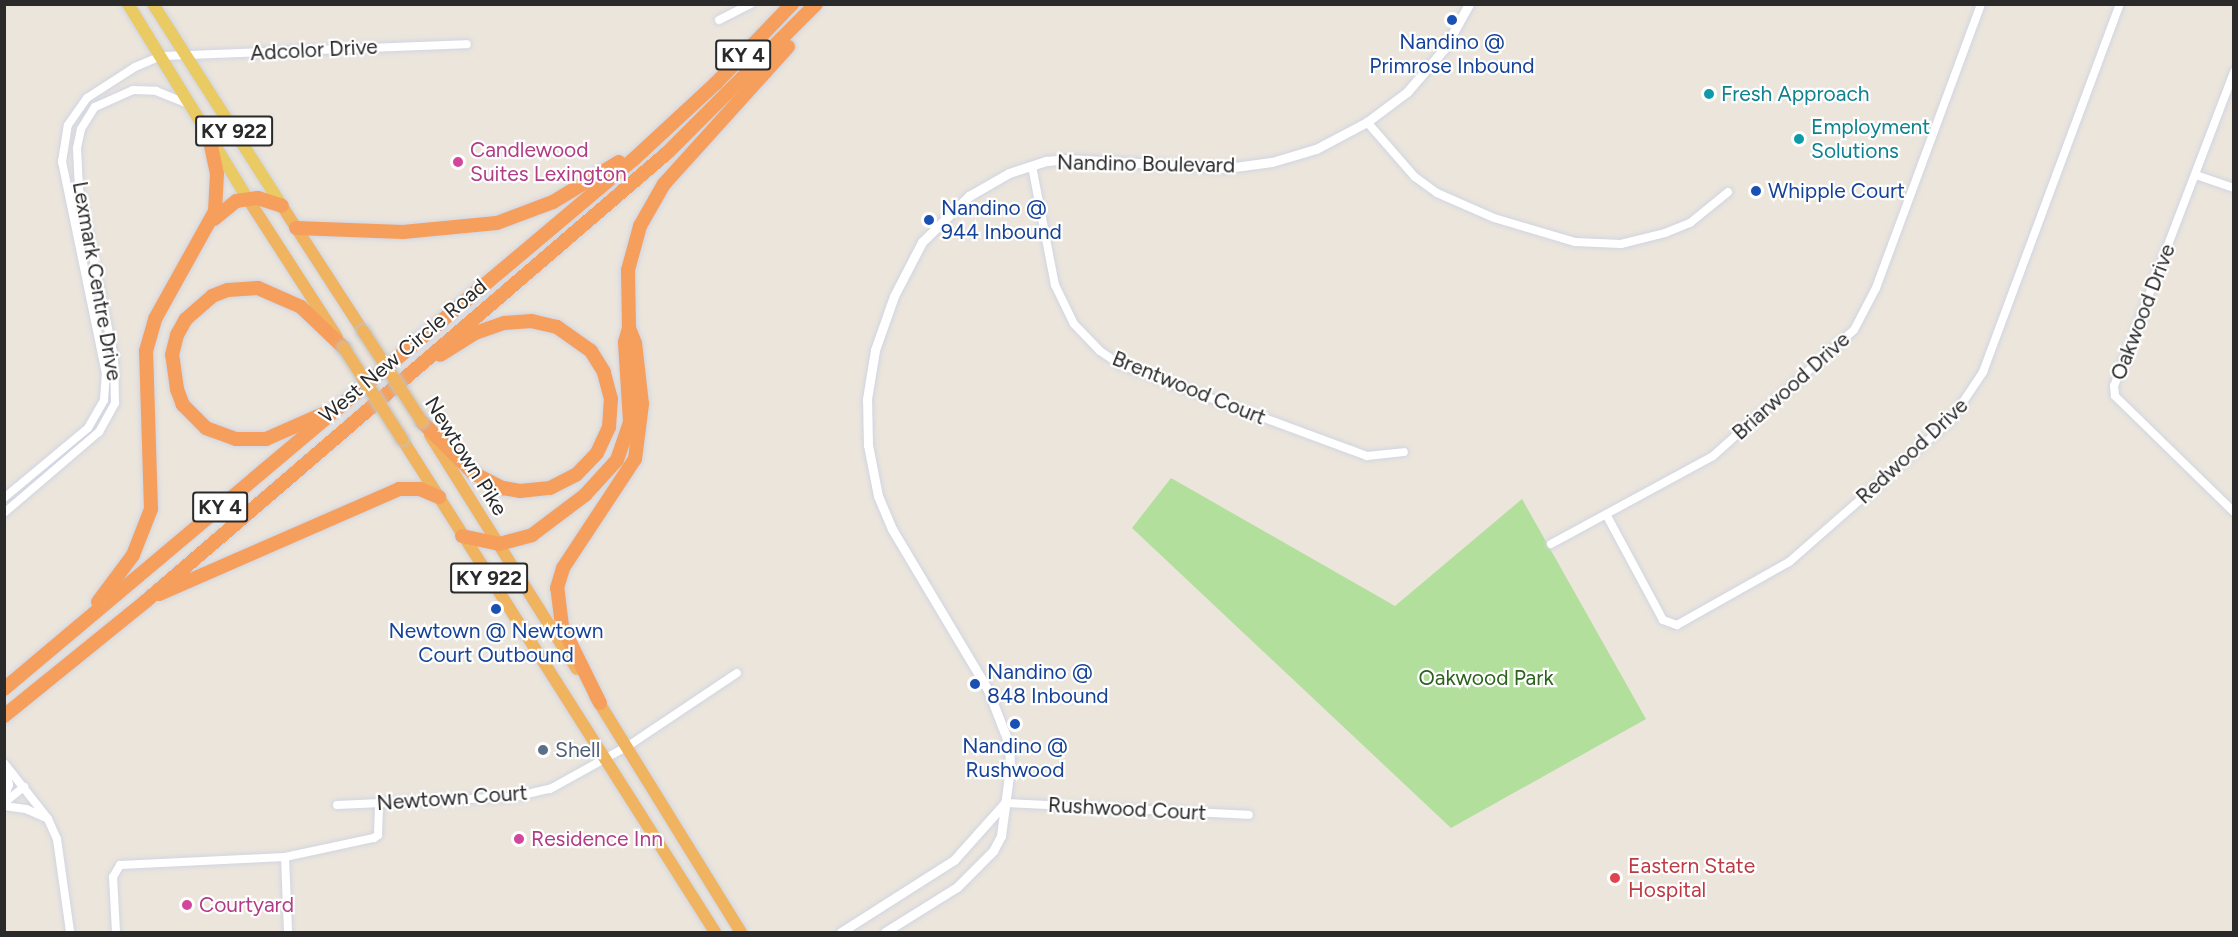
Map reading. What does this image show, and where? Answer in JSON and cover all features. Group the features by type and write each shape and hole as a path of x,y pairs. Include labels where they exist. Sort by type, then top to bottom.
{"highway":[{"name":"West New Circle Road","path":"4,689 353,397 663,133 792,4"},
{"name":"West New Circle Road","path":"4,716 147,600 668,152 800,23 816,4"},
{"path":"462,536 499,544 532,535 550,524 604,478 617,460 630,422 625,342 629,328 628,270 632,247 652,203 692,153 788,49 800,23"},
{"path":"296,228 403,232 497,223 553,202 663,133"},
{"path":"209,137 218,188 210,223"},
{"path":"87,618 133,555 152,509 146,351 155,319 210,223 227,205 248,199 282,206"},
{"name":"KY 922","path":"248,199 715,933"},
{"name":"Newtown Pike","path":"282,206 628,746 741,933"},
{"path":"344,348 289,300 273,292 244,288 212,296 186,319 177,335 173,373 183,405 194,418 206,428 236,439 282,434 353,397"},
{"path":"403,378 475,333 504,323 532,321 570,333 591,351 604,372 611,399 609,427 588,464 563,483 537,491 520,491 487,482 458,461 422,422"},
{"path":"600,703 562,626 557,588 563,568 635,459 642,404 635,343 629,328"},
{"path":"147,600 399,489 420,489 439,497"}],"main road":[{"name":"KY 922","path":"128,4 248,199"},
{"name":"Newtown Pike","path":"153,4 282,206"}],"street":[{"path":"719,20 751,4"},
{"name":"Nandino Boulevard","path":"885,933 957,887 982,865 1001,836 1010,768 1002,720 988,690 892,529 878,496 868,446 867,399 875,350 894,296 922,242 969,196 1009,173 1032,166 1066,159 1204,168 1250,166 1316,149 1367,123 1424,75 1444,49 1469,4"},
{"name":"Briarwood Drive","path":"1551,544 1713,456 1854,330 1876,288 1981,4"},
{"name":"Redwood Drive","path":"1606,516 1664,620 1677,625 1789,562 1951,420 1983,372 2120,4"},
{"name":"Adcolor Drive","path":"161,56 467,44"},
{"name":"Lexmark Centre Drive","path":"4,498 88,428 100,411 106,390 62,162 68,125 79,106 101,87 161,56"},
{"name":"Oakwood Drive","path":"2234,72 2116,380 2115,396 2234,512"},
{"name":"Lexmark Centre Drive","path":"4,513 99,432 115,403 114,357 79,189 77,148 81,129 95,108 133,90 156,91 191,104"},
{"path":"1367,123 1415,177 1437,193 1494,218 1575,242 1622,244 1665,233 1690,223 1728,192"},
{"name":"Brentwood Court","path":"1032,166 1055,285 1074,324 1100,351 1120,365 1367,456 1404,452"},
{"path":"2196,175 2234,188"},
{"name":"Newtown Court","path":"337,805 534,794 563,783 628,746 737,673"},
{"path":"4,764 48,819 57,839 70,933"},
{"path":"4,764 9,785 4,802"},
{"path":"4,802 24,787"},
{"path":"4,802 26,808 48,819"},
{"path":"841,933 954,860 1005,802"},
{"name":"Rushwood Court","path":"1005,802 1249,815"},
{"path":"116,933 114,873 120,865 285,857 374,838 378,835 379,803"},
{"path":"285,857 288,933"}],"green space":[{"name":"Oakwood Park","path":"1171,478 1395,606 1522,499 1646,719 1451,828 1132,528"}],"place":[{"name":"Nandino @ Primrose Inbound","path":"1452,20"},
{"name":"Fresh Approach","path":"1709,94"},
{"name":"Employment Solutions","path":"1799,139"},
{"name":"Candlewood Suites Lexington","path":"458,162"},
{"name":"Whipple Court","path":"1756,191"},
{"name":"Nandino @ 944 Inbound","path":"929,220"},
{"name":"Newtown @ Newtown Court Outbound","path":"496,609"},
{"name":"Nandino @ 848 Inbound","path":"975,684"},
{"name":"Nandino @ Rushwood","path":"1015,724"},
{"name":"Shell","path":"543,750"},
{"name":"Residence Inn","path":"519,839"},
{"name":"Eastern State Hospital","path":"1615,878"},
{"name":"Courtyard","path":"187,905"}]}
